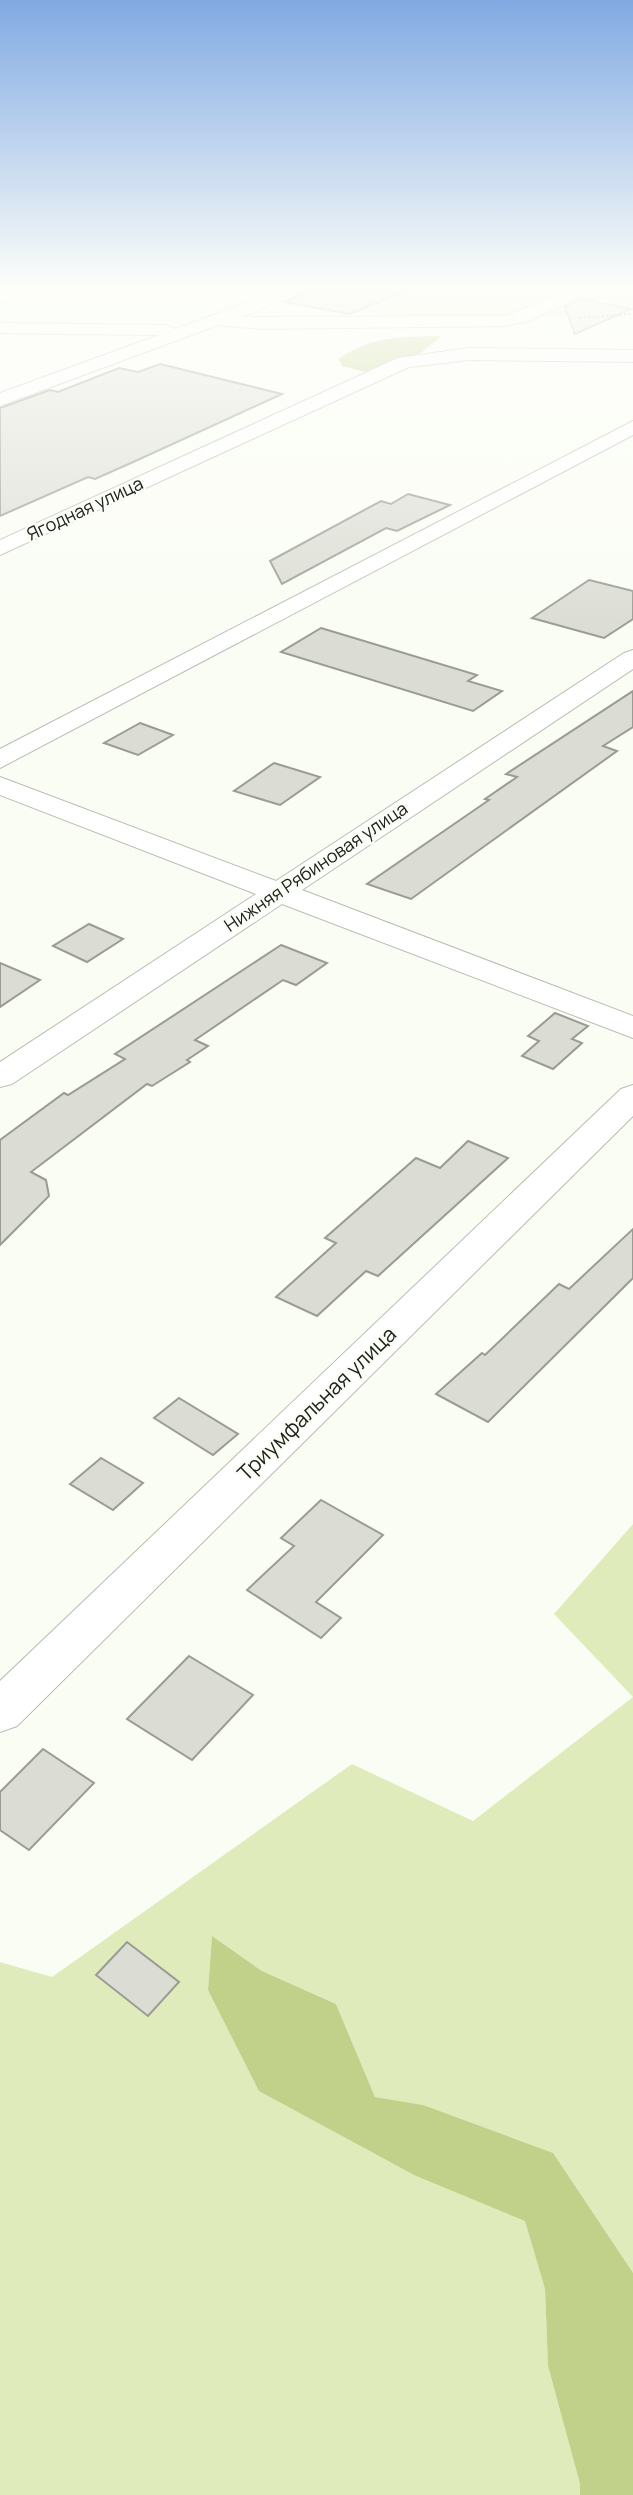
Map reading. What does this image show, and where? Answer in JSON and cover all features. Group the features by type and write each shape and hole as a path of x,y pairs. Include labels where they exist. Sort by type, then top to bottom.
{"street":[{"name":"Ягодная улица","path":"0,548 312,403"},
{"path":"6,752 633,427"},
{"name":"Нижняя Рябиновая улица","path":"0,1077 633,657"},
{"path":"0,785 633,1028"},
{"name":"Триумфальная улица","path":"0,1712 633,1096"}],"green space":[{"path":"633,1524 633,1697 554,1614"},
{"path":"633,1697 633,2273 423,2105 375,2097 336,2004 262,1971 212,1936 208,1990 416,2176 525,2220 545,2289 548,2366 580,2484 580,2495 0,2495 0,1962 52,1977 352,1764 473,1821"},
{"path":"212,1936 262,1971 336,2004 375,2097 423,2105 553,2153 633,2273 633,2495 580,2495 580,2484 548,2366 545,2289 525,2221 416,2176 259,2091 208,1990"}],"building":[{"path":"13,403 261,403 95,479 88,477 0,516 0,408"},
{"path":"408,494 450,505 397,531 386,528 282,584 270,561 381,501 391,504"},
{"path":"589,580 633,591 633,619 604,638 532,618"},
{"path":"321,628 477,675 468,681 502,691 473,711 281,652"},
{"path":"633,691 633,727 603,746 617,751 411,899 367,884 489,800 485,799 517,777 506,774"},
{"path":"140,723 173,735 138,755 104,743"},
{"path":"274,763 320,777 280,805 234,791"},
{"path":"89,924 123,939 87,962 53,946"},
{"path":"281,945 327,963 296,985 283,980 195,1040 208,1046 187,1060 190,1062 152,1086 147,1084 31,1172 46,1180 49,1196 0,1245 0,1140 64,1093 68,1095 125,1059 115,1054"},
{"path":"0,963 40,980 0,1007"},
{"path":"555,1013 588,1026 572,1039 582,1043 553,1069 522,1056 539,1041 528,1036"},
{"path":"468,1141 508,1158 378,1276 366,1271 317,1316 276,1297 336,1243 325,1238 416,1158 440,1168"},
{"path":"633,1229 633,1278 488,1422 436,1394 482,1353 485,1355 559,1284 569,1289"},
{"path":"179,1398 238,1434 213,1455 154,1418"},
{"path":"101,1458 143,1483 113,1510 70,1484"},
{"path":"321,1500 383,1535 316,1602 341,1618 321,1638 247,1590 294,1546 281,1538"},
{"path":"189,1656 253,1695 192,1760 127,1719"},
{"path":"43,1749 94,1783 29,1850 0,1830 0,1792"},
{"path":"127,1942 179,1982 148,2016 96,1975"}]}
